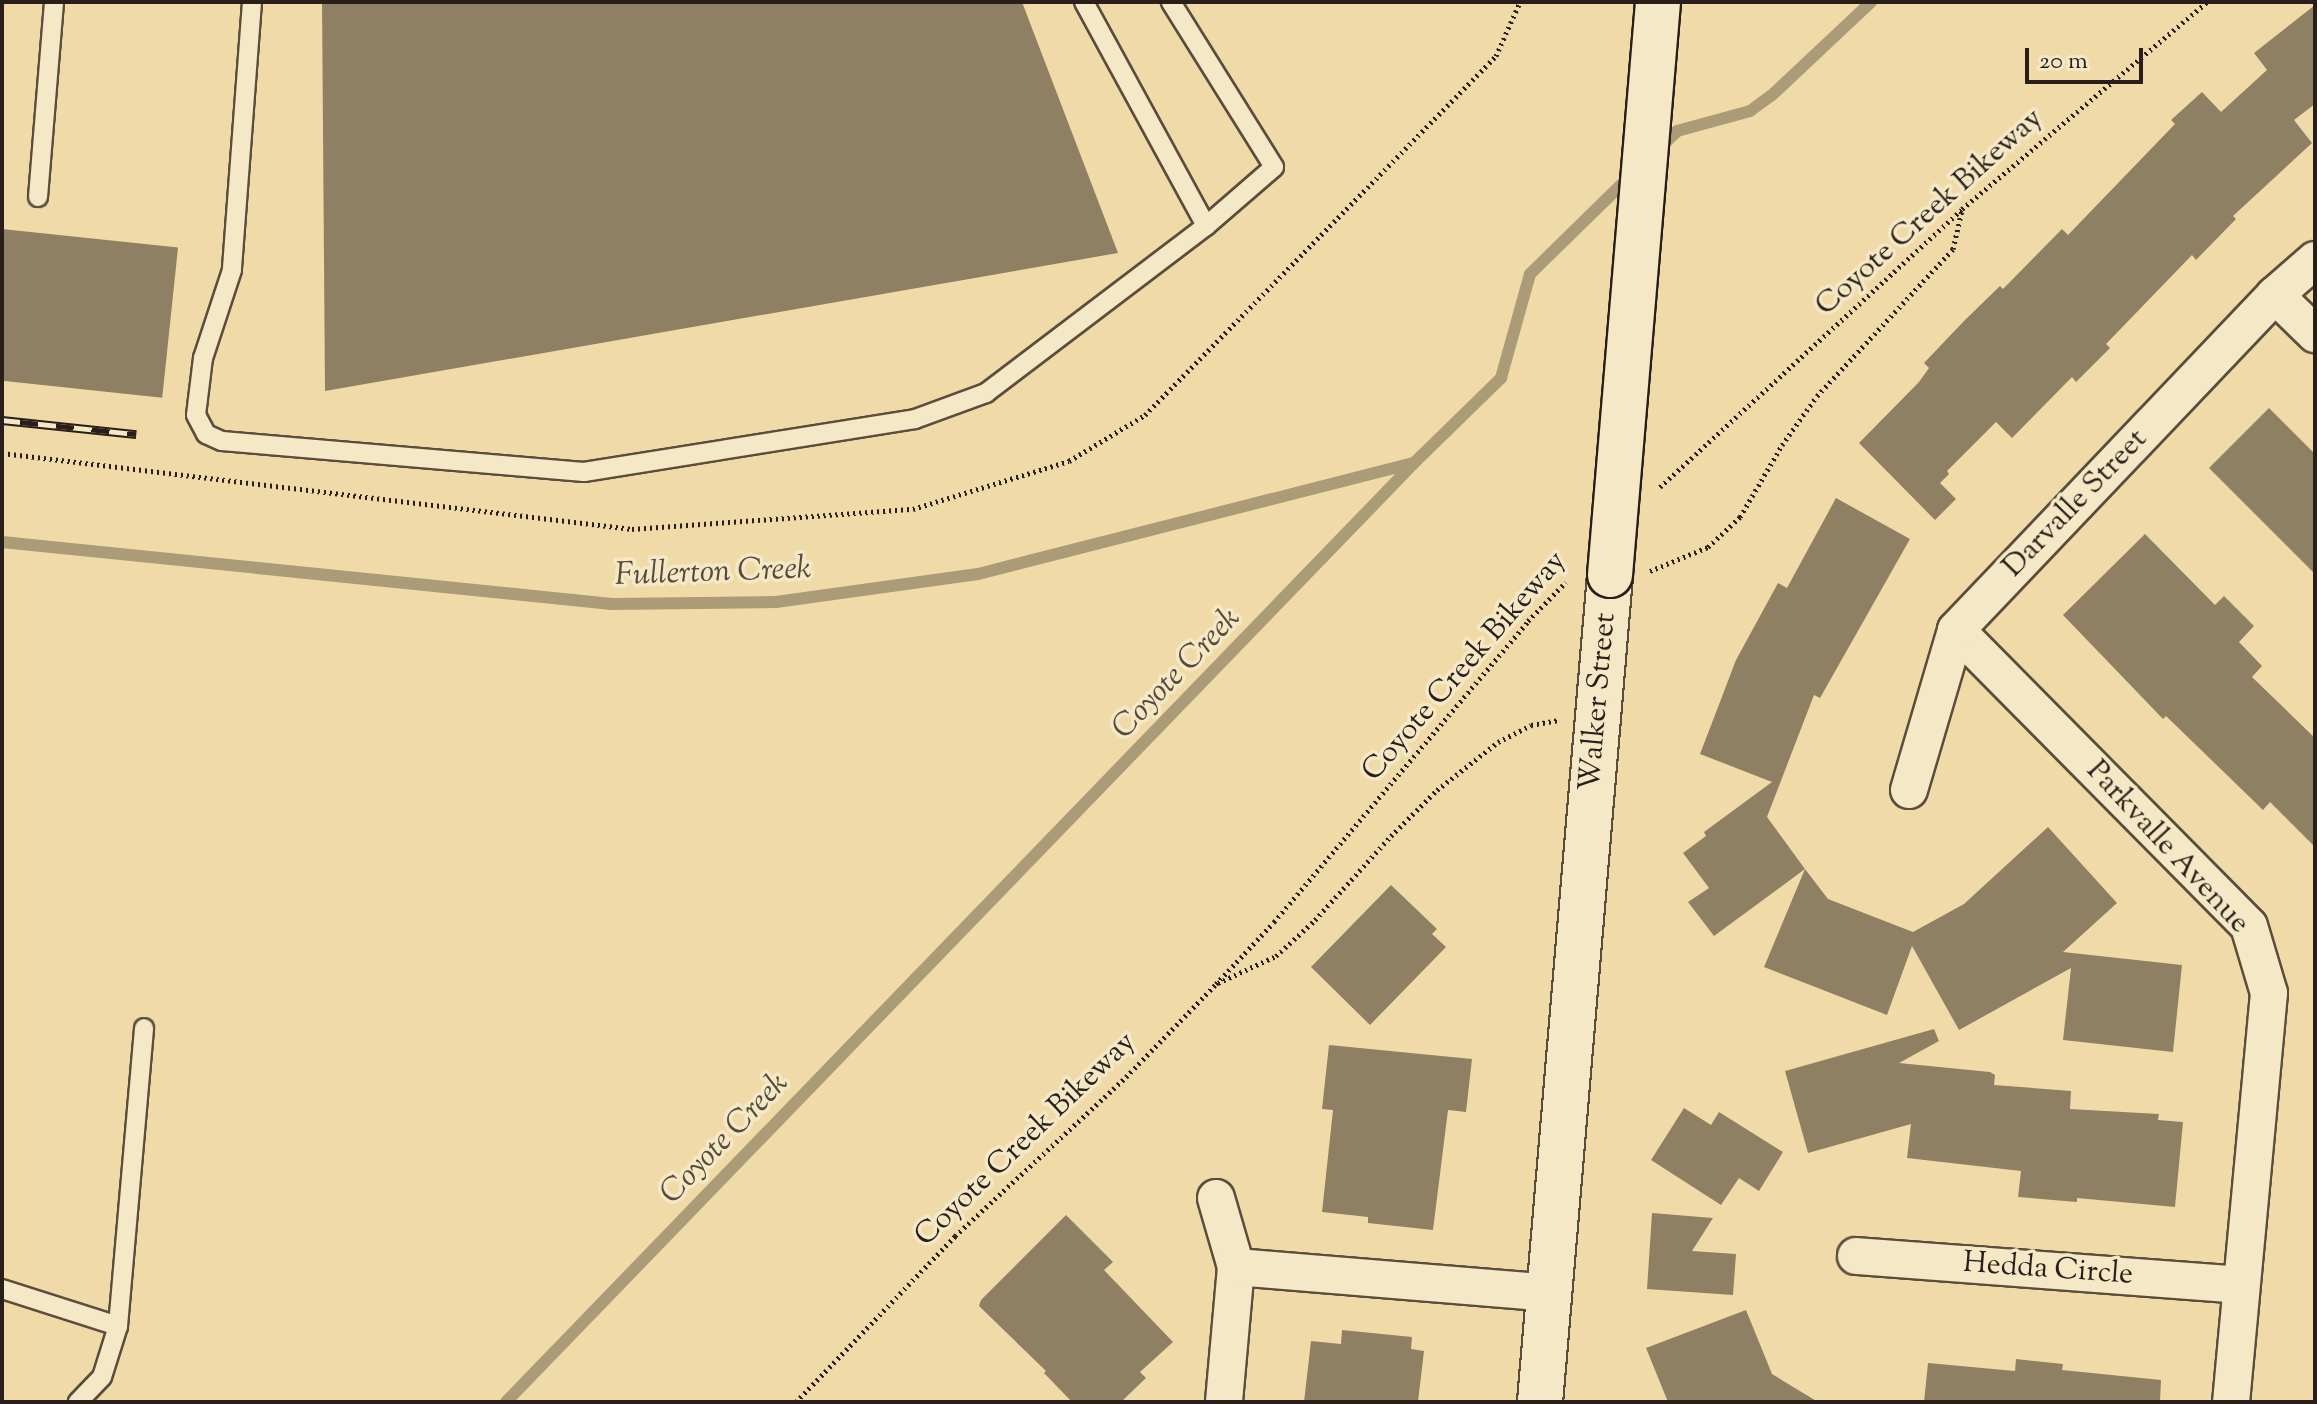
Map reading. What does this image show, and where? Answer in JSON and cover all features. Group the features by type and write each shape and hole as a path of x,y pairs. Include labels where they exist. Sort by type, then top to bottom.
{"main road":[{"name":"Walker Street","path":"1540,1402 1598,711 1597,580 1658,2"}],"street":[{"name":"Darvalle Street","path":"1909,790 1956,630 2275,295 2315,260"},
{"path":"2275,295 2315,334"},
{"name":"Parkvalle Avenue","path":"1956,630 2249,926 2269,993 2231,1402"},
{"path":"1216,1198 1236,1267 1224,1402"},
{"name":"Hedda Circle","path":"1856,1256 2241,1285"},
{"path":"1236,1267 1549,1293"}],"lane":[{"path":"38,197 54,2"},
{"path":"252,2 232,270 203,358 196,415 206,434 222,441 584,472 915,419 986,393 1206,226 1274,167 1171,2"},
{"path":"1084,2 1206,226"},
{"path":"78,1402 102,1377 118,1326 144,1028"},
{"path":"2,1289 118,1326"}],"path":[{"name":"Coyote Creek Bikeway","path":"1659,488 1962,209 2207,2"},
{"path":"1597,580 1708,547 1725,534 1740,517 1782,445 1817,396 1953,249 1962,209"},
{"name":"Coyote Creek Bikeway","path":"796,1402 955,1236 1126,1077 1216,984 1274,922 1528,621 1597,580"},
{"path":"1216,984 1276,956 1315,920 1437,790 1498,742 1531,725 1598,711"}],"building":[{"path":"322,2 1022,2 1118,253 325,391"},
{"path":"2315,5 2315,104 2294,120 2312,143 2233,216 2236,219 2196,260 2192,255 2106,344 2110,348 2076,382 2072,377 2012,438 1996,422 1947,471 1949,474 1940,483 1956,499 1935,520 1859,443 1919,382 1929,368 1924,363 1964,321 2000,286 2003,289 2062,229 2068,235 2175,124 2171,120 2202,92 2221,112 2267,70 2254,53"},
{"path":"2,229 178,248 162,398 2,381"},
{"path":"2269,408 2315,454 2315,574 2209,468"},
{"path":"1836,498 1910,539 1820,698 1814,695 1767,817 1805,869 1714,936 1688,902 1709,888 1683,853 1706,836 1704,832 1772,782 1700,754 1736,660 1778,583 1787,588"},
{"path":"2145,534 2215,605 2224,596 2254,626 2239,642 2262,666 2252,677 2315,738 2315,847 2270,802 2263,810 2166,716 2163,719 2063,615"},
{"path":"2048,827 2117,903 2063,952 2182,965 2173,1052 2063,1040 2071,968 1959,1030 1912,946 1887,1015 1764,967 1805,869 1828,899 1913,932 1964,904"},
{"path":"1391,885 1437,929 1432,934 1446,947 1370,1025 1311,967"},
{"path":"1934,1029 1939,1041 1899,1063 1990,1072 1995,1075 1994,1085 2071,1091 2070,1109 2159,1114 2158,1120 2183,1122 2175,1207 2077,1198 2077,1202 2018,1197 2021,1171 1907,1158 1911,1124 1808,1153 1785,1071"},
{"path":"1329,1045 1472,1059 1466,1112 1448,1110 1433,1230 1368,1223 1368,1217 1322,1212 1333,1110 1322,1109"},
{"path":"1684,1108 1711,1125 1719,1112 1783,1152 1759,1191 1739,1178 1721,1205 1651,1160"},
{"path":"1652,1213 1713,1218 1692,1251 1736,1254 1733,1295 1647,1289"},
{"path":"1066,1215 1113,1262 1104,1270 1173,1342 1140,1372 1146,1378 1121,1402 1072,1402 1044,1373 1046,1371 979,1306 981,1300"},
{"path":"1746,1310 1772,1374 1818,1402 1668,1402 1646,1348"},
{"path":"1342,1330 1412,1337 1411,1349 1424,1351 1418,1402 1304,1402 1311,1341 1341,1344"},
{"path":"2016,1359 2063,1364 2062,1370 2161,1380 2160,1402 1924,1402 1928,1363 2015,1371"}],"waterway":[{"name":"Coyote Creek","path":"1658,149 1677,131 1750,111 1771,96 1871,2"},
{"name":"Coyote Creek","path":"506,1402 1414,463 1501,378 1530,274 1631,175"},
{"name":"Fullerton Creek","path":"2,542 612,604 776,602 978,574 1412,463"}],"railway":[{"path":"2,420 136,434"}]}
